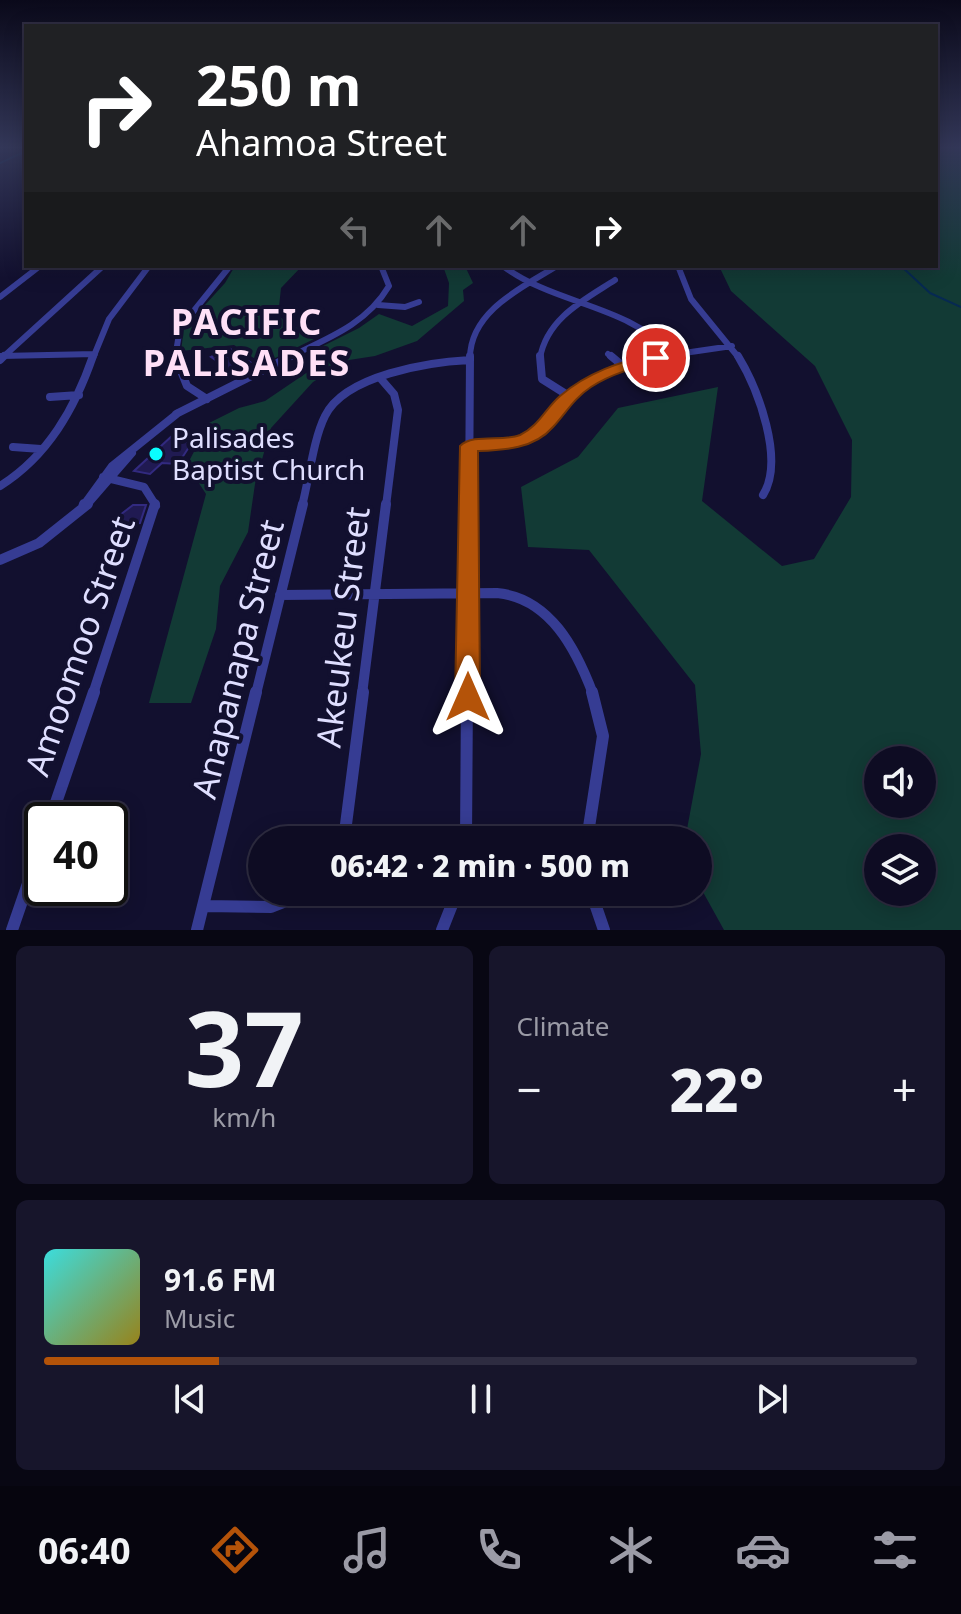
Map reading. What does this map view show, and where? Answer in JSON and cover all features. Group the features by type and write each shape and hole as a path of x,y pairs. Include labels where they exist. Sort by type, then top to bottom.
{"street":[{"path":"23,270 37,268"},
{"path":"0,297 37,268"},
{"path":"1,357 101,268"},
{"path":"0,486 18,475 41,449 79,395 110,317 140,284 148,268"},
{"path":"204,397 189,387 175,361 175,333 228,268"},
{"path":"0,560 51,537 83,507 134,448 176,414 204,397 350,327 378,305 386,289 388,280 379,268"},
{"path":"505,268 513,275 637,323 674,355"},
{"path":"466,826 470,360 474,337 485,318 554,268"},
{"path":"679,268 691,299 732,346 752,377 764,411 770,484 763,495"},
{"path":"569,396 544,382 538,355 550,328 615,280"},
{"path":"681,300 691,299"},
{"path":"378,305 405,307 419,302"},
{"path":"469,446 507,444 533,435 569,396 598,376 623,366 732,346"},
{"path":"1,357 95,354"},
{"path":"608,354 623,366"},
{"name":"Anapanapa Street","path":"197,930 325,416 348,393 381,379 430,362 470,360"},
{"name":"Akeukeu Street","path":"346,826 398,410 394,394 381,379"},
{"path":"50,397 79,395"},
{"path":"13,447 41,449"},
{"name":"Amoomoo Street","path":"56,802 156,508 154,496 142,485 107,478"},
{"path":"280,595 506,594 537,605 551,621 594,690 603,738 589,826"},
{"path":"12,930 24,895"},
{"path":"204,906 261,910 278,906"},
{"path":"442,930 451,906"},
{"path":"596,906 604,930"}],"green space":[{"path":"938,191 961,191 961,930 724,930 711,906 712,826 688,826 701,754 695,685 589,550 528,547 521,487 578,457 618,408 718,387 702,501 782,566 814,559 851,497 852,440 815,366 731,291 720,268 938,268"},
{"path":"234,268 300,268 281,288 278,316 314,339 263,364 234,345 181,351 184,328 225,283"},
{"path":"444,268 466,268 473,283 463,290 464,301 417,341 375,356 349,360 313,382 271,428 255,484 248,532 220,586 216,629 191,703 149,703 206,494 187,465 209,423 239,408 265,401 321,363 307,354 359,328 379,314 412,326 448,306 449,283"}],"building":[{"path":"229,348 250,362 231,371 211,357"},
{"name":"Palisades Baptist Church","path":"173,435 191,444 178,464 162,463 150,474 134,471"},
{"path":"133,505 146,505 140,523 117,525 120,515"}],"waterway":[{"path":"903,268 930,293 961,307"}],"place":[{"name":"Palisades Baptist Church","path":"156,454"}],"district":[{"name":"PACIFIC PALISADES","path":"247,342"}],"route":[{"path":"468,697 469,446 507,444 527,438 546,426 562,403 585,383 616,368 656,358"}]}
